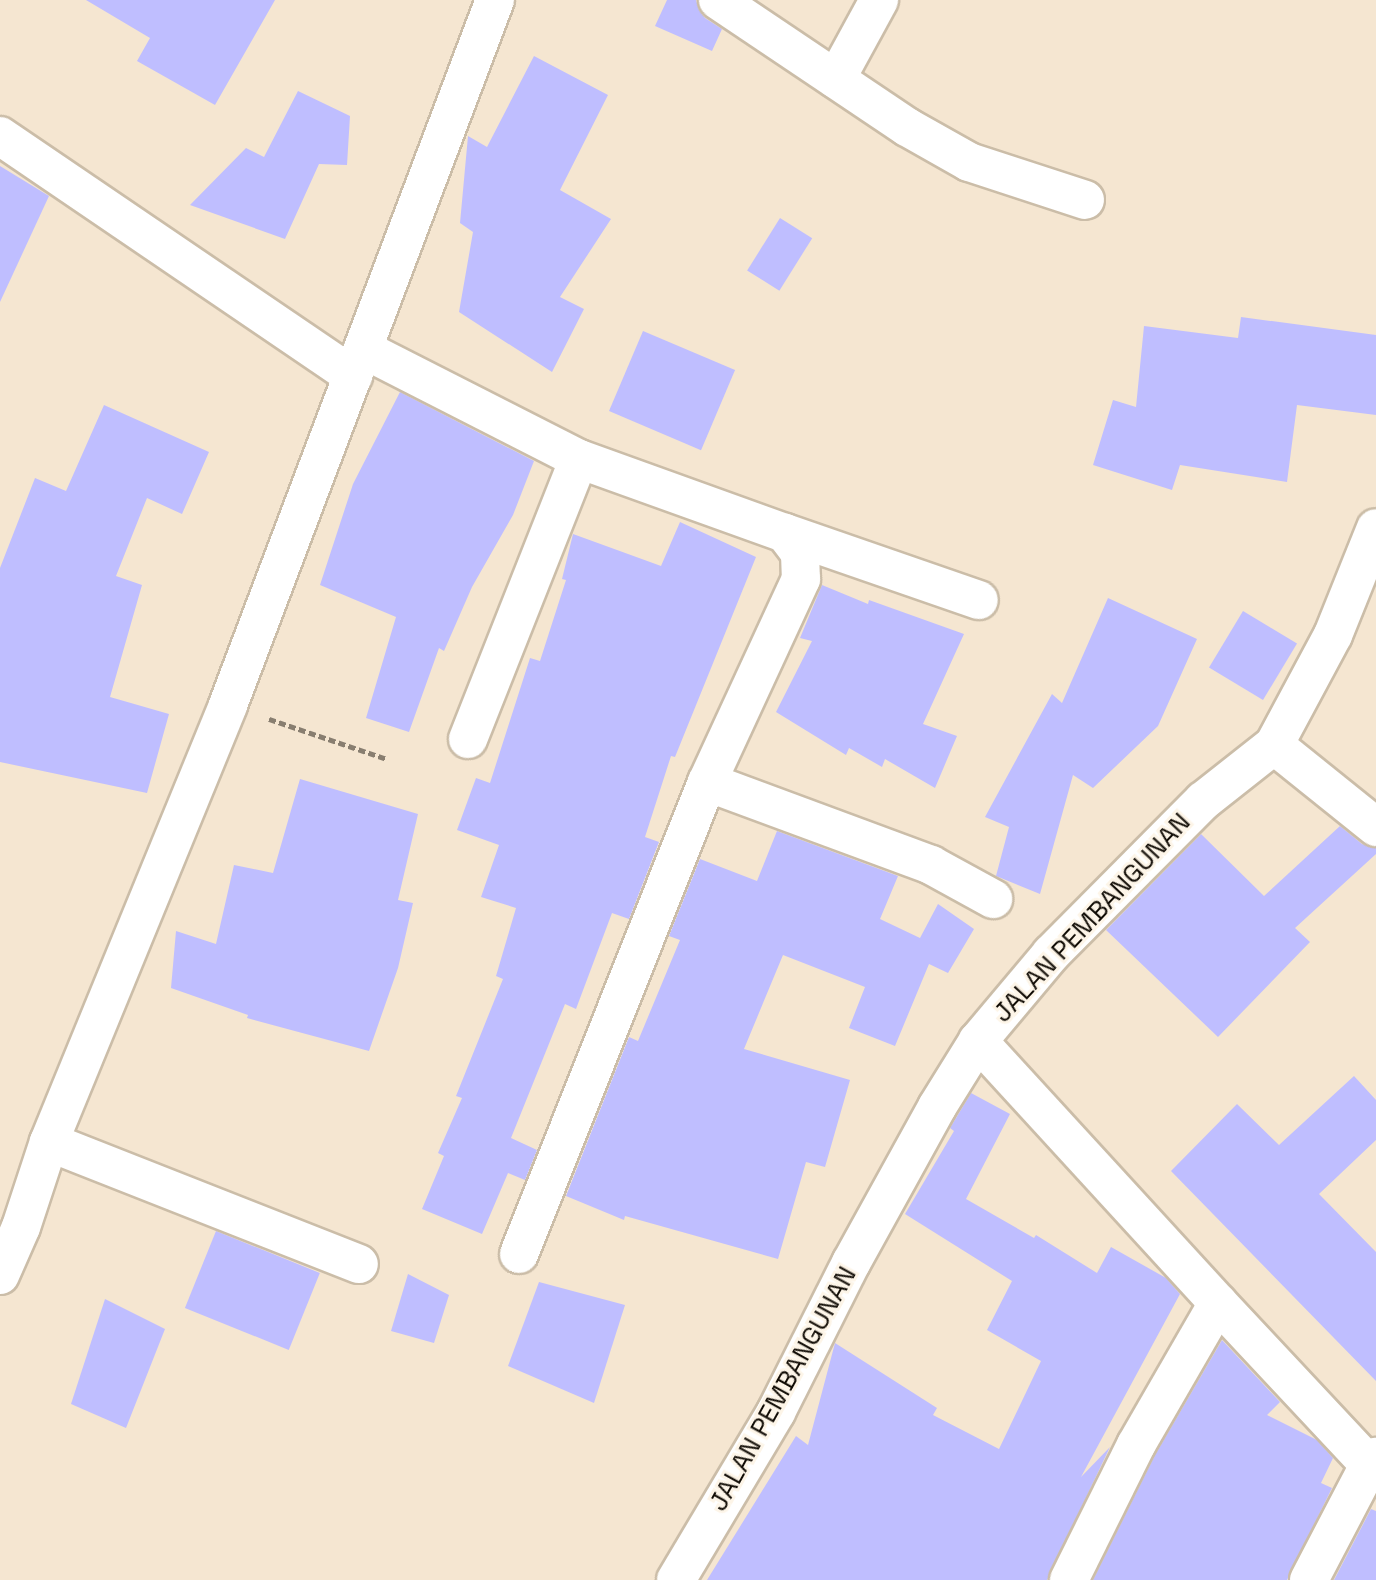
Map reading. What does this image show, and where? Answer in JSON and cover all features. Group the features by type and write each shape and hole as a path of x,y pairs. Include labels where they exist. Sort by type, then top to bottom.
{"street":[{"path":"0,1275 21,1227 49,1142 228,705 495,0"},
{"path":"718,0 907,127 969,162 1085,200"},
{"path":"836,79 879,0"},
{"path":"0,136 358,363 579,459 979,600"},
{"path":"468,739 579,459"},
{"name":"JALAN PEMBANGUNAN","path":"676,1580 776,1412 851,1263 937,1107 978,1041 1051,954 1203,801 1274,745 1333,635 1376,528"},
{"path":"519,1254 707,782 801,579 800,553 785,533"},
{"path":"1274,745 1376,827"},
{"path":"707,782 931,865 993,899"},
{"path":"978,1041 1218,1303 1374,1465 1309,1580"},
{"path":"49,1142 359,1264"},
{"path":"1069,1580 1136,1445 1218,1303"}],"path":[{"path":"228,705 387,759"}],"building":[{"path":"86,0 275,0 215,105 137,61 150,38"},
{"path":"667,0 696,0 705,18 722,29 712,51 655,26"},
{"path":"534,56 608,95 560,190 611,219 560,297 584,309 552,372 459,312 473,232 460,223 468,136 487,147"},
{"path":"298,91 350,116 347,165 319,164 285,239 190,205 246,148 264,157"},
{"path":"0,166 49,196 0,302"},
{"path":"780,218 812,238 779,291 747,271"},
{"path":"1241,317 1376,335 1376,415 1297,405 1287,482 1180,465 1172,490 1093,465 1113,400 1136,407 1144,326 1238,338"},
{"path":"643,331 735,370 701,450 609,411"},
{"path":"400,392 534,461 513,515 472,587 444,651 439,648 409,732 366,718 396,617 320,585 353,484"},
{"path":"104,405 209,452 182,514 147,498 116,576 142,585 110,697 169,714 147,793 0,762 0,568 35,478 66,491"},
{"path":"680,522 756,557 675,757 671,756 645,837 659,842 629,919 612,913 576,1009 565,1004 511,1138 537,1150 525,1180 508,1173 482,1234 422,1209 444,1156 438,1153 462,1098 456,1096 503,979 496,976 516,908 481,897 499,845 457,830 476,778 490,783 530,658 540,661 566,580 562,579 573,534 661,566"},
{"path":"822,585 868,604 869,600 964,634 923,724 957,736 935,788 885,759 882,767 849,748 846,755 776,712 812,641 800,638"},
{"path":"1108,598 1197,639 1158,726 1093,788 1073,775 1040,894 996,876 1009,827 985,817 1052,694 1062,703"},
{"path":"1243,611 1297,643 1263,700 1209,668"},
{"path":"300,779 418,814 398,900 413,903 398,968 369,1051 247,1018 248,1015 171,988 176,931 216,944 234,865 273,873"},
{"path":"1340,826 1362,844 1376,848 1376,854 1295,928 1310,942 1218,1037 1106,930 1201,834 1264,896"},
{"path":"777,831 898,876 880,919 920,938 938,904 974,929 948,973 929,964 895,1046 849,1028 865,987 783,955 744,1049 850,1080 825,1167 806,1162 778,1259 625,1216 624,1220 566,1196 629,1037 638,1041 680,940 669,936 700,859 757,881"},
{"path":"1354,1076 1376,1100 1376,1140 1319,1194 1376,1252 1376,1381 1171,1171 1237,1104 1279,1145"},
{"path":"971,1093 1010,1114 966,1199 1034,1238 1036,1235 1097,1273 1111,1247 1166,1278 1180,1294 1081,1477 1110,1447 1047,1580 707,1580 796,1436 808,1445 835,1343 937,1408 933,1415 999,1449 1041,1361 987,1330 1012,1281 905,1214 954,1131 950,1128"},
{"path":"216,1231 320,1273 289,1350 185,1308"},
{"path":"408,1274 449,1295 434,1343 391,1331"},
{"path":"539,1282 625,1305 594,1403 508,1366"},
{"path":"105,1299 165,1329 126,1428 71,1404"},
{"path":"1222,1340 1280,1402 1267,1415 1317,1440 1333,1458 1321,1483 1332,1488 1287,1580 1093,1580 1155,1455"},
{"path":"1371,1509 1376,1511 1376,1580 1334,1580"}]}
